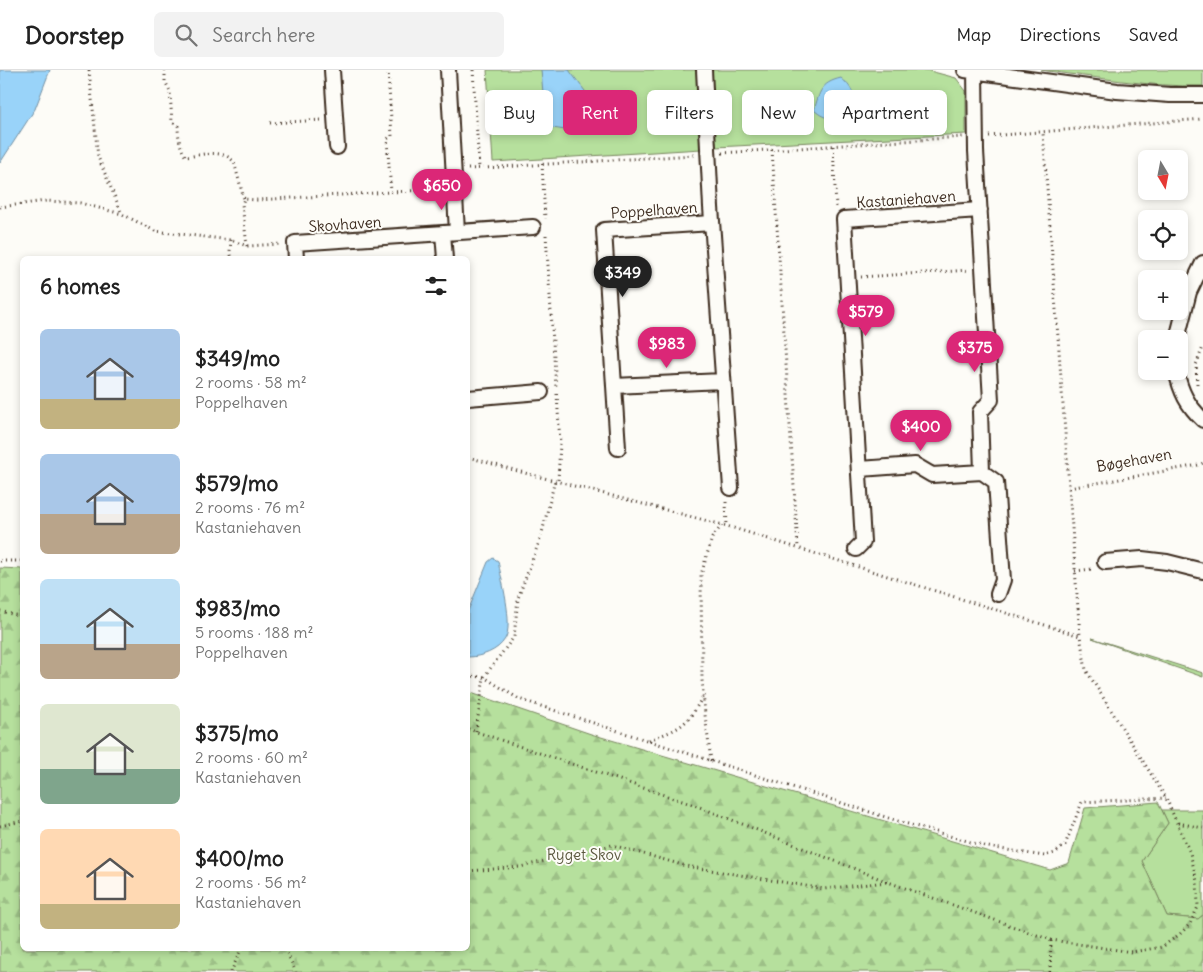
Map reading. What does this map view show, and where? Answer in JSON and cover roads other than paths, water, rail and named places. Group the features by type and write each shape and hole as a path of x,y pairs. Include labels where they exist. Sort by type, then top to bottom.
{"street":[{"path":"332,70 337,147"},
{"path":"448,70 457,232"},
{"name":"Poppelhaven","path":"704,70 722,381 731,488"},
{"path":"982,472 980,412 991,400 971,71 1117,91 1170,95 1203,95"},
{"name":"Kastaniehaven","path":"856,548 863,542 844,219 980,210"},
{"name":"Poppelhaven","path":"618,448 604,230 712,223"},
{"name":"Skovhaven","path":"296,256 295,243 540,226"},
{"path":"443,233 444,256"},
{"path":"1179,330 1189,292 1203,263"},
{"path":"1178,380 1181,390 1192,410 1203,420"},
{"path":"614,386 722,381"},
{"path":"470,398 541,392"},
{"path":"860,469 915,466 932,474 982,472 996,482 1003,580 998,594"},
{"path":"1105,562 1142,559 1167,562 1203,571"}],"water":[{"path":"0,70 50,70 35,109 0,163"},
{"path":"541,70 569,70 584,90 563,90 563,130 553,128 553,90 543,90"},
{"path":"841,78 851,90 824,90 824,116 814,110 822,89 834,80"},
{"path":"493,558 498,561 508,613 507,632 505,639 494,650 470,657 470,606 488,562"}],"park label":[{"name":"Ryget Skov","path":"584,854"}]}
